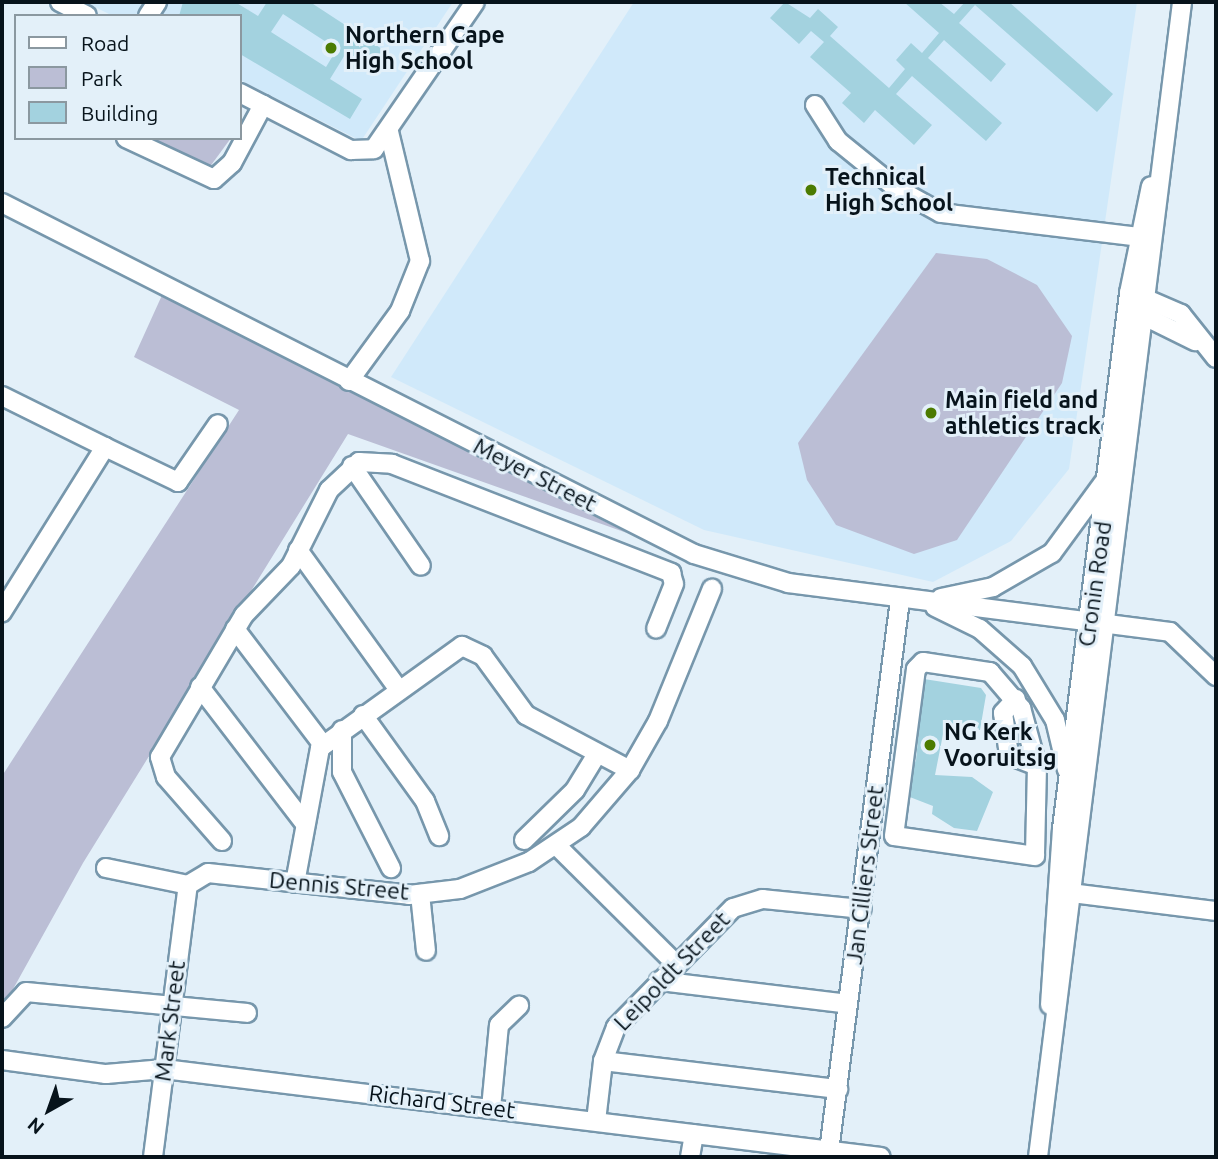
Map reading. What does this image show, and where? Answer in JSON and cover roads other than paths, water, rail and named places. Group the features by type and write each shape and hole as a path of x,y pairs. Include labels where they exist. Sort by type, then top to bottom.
{"street":[{"path":"60,2 83,14"},
{"path":"242,94 356,152 374,149 475,2"},
{"name":"Cronin Road","path":"1064,892 1079,846 1128,301 1147,238 1163,157 1182,2"},
{"path":"130,140 214,179 232,163 263,105"},
{"path":"815,105 838,141 896,188 942,213 1147,238"},
{"path":"349,381 400,311 420,261 388,132"},
{"name":"Meyer Street","path":"2,203 694,554 788,583 900,600 1099,620 1176,635 1216,676"},
{"name":"Cronin Road","path":"1038,1157 1064,892 1060,843 1099,620 1147,306 1147,238"},
{"path":"1128,301 1181,314 1214,356"},
{"path":"2,396 178,482 218,424"},
{"path":"4,602 97,443"},
{"path":"222,841 160,763 200,687 235,629 298,550 329,489 352,466 373,459 392,464 671,573 674,584 656,629"},
{"path":"352,466 421,566"},
{"path":"924,602 993,587 1052,553 1111,469"},
{"path":"298,550 399,690"},
{"name":"Dennis Street","path":"188,885 208,873 420,894 481,883 557,846 600,809 630,770 658,720 712,589"},
{"name":"Jan Cilliers Street","path":"829,1151 900,600"},
{"path":"924,602 980,629 1022,666 1055,720 1070,780"},
{"path":"235,629 323,745"},
{"path":"295,883 323,745 399,690 470,647 526,715 630,770"},
{"path":"927,661 980,669 998,677 1016,699 1037,766 1039,839 1033,857 894,835 916,668 927,661"},
{"path":"200,687 305,824"},
{"path":"1016,699 1003,713 1009,754 1037,766"},
{"path":"363,715 425,801 439,836"},
{"path":"342,730 342,772 391,868"},
{"path":"524,840 575,790 597,754"},
{"path":"1039,839 1079,846"},
{"path":"557,846 676,964"},
{"path":"106,868 188,885"},
{"name":"Mark Street","path":"153,1157 188,885"},
{"path":"1064,892 1216,911"},
{"path":"420,894 426,951"},
{"name":"Leipoldt Street","path":"596,1121 603,1061 615,1027 676,964 745,901 861,909"},
{"path":"659,981 848,1004"},
{"path":"6,1011 26,992 172,1008 247,1013"},
{"path":"491,1108 499,1025 519,1006"},
{"name":"Richard Street","path":"2,1060 106,1074 164,1069 881,1157"},
{"path":"603,1061 838,1089"},
{"path":"690,1157 694,1134"}],"place":[{"name":"Northern Cape High School","path":"331,48"},
{"name":"Technical High School","path":"811,190"},
{"name":"Main field and athletics track","path":"931,413"},
{"name":"NG Kerk Vooruitsig","path":"930,745"}]}
